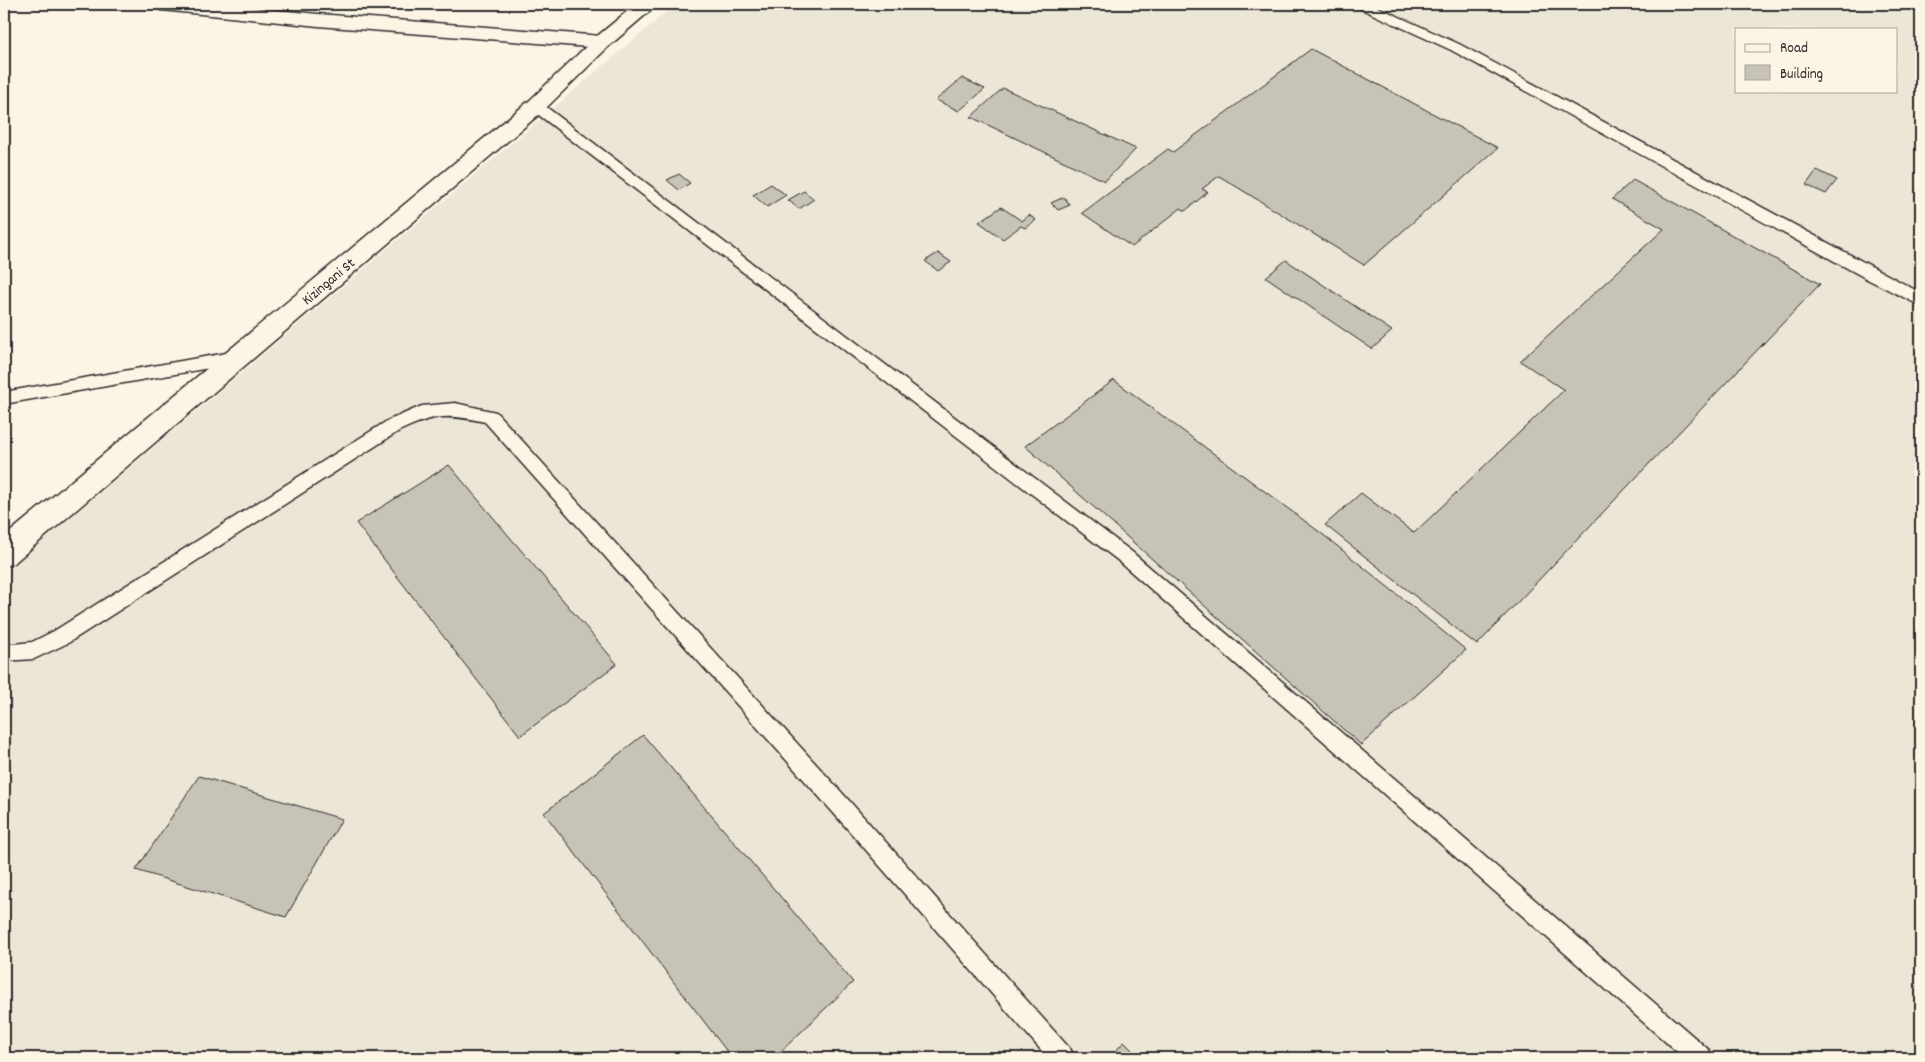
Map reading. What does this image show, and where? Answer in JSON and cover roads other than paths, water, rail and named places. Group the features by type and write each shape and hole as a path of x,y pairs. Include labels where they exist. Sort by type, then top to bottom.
{"street":[{"path":"161,4 318,20 602,42"},
{"name":"Kizingani St","path":"4,554 536,106 602,42 648,4"}],"lane":[{"path":"1361,4 1455,47 1921,300"},
{"path":"536,106 1126,557 1701,1058"},
{"path":"4,398 238,357"},
{"path":"4,653 34,650 61,637 393,426 422,413 455,409 490,417 837,802 1063,1058"}]}
